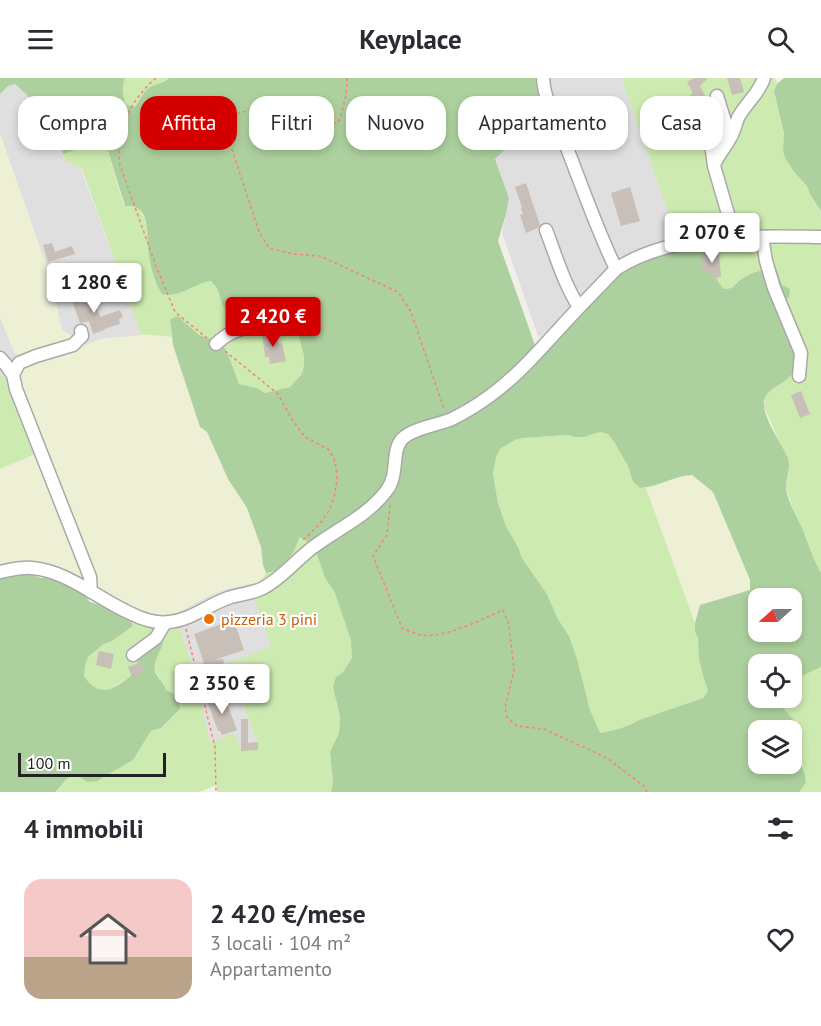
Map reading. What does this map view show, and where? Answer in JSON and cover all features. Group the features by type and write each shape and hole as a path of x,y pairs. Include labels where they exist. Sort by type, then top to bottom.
{"street":[{"path":"543,78 554,116 599,235 616,269"},
{"path":"714,166 738,118 762,86 764,78"},
{"path":"723,117 726,128 723,132"},
{"path":"712,150 714,166 735,238"},
{"path":"546,230 572,298 579,307"},
{"path":"762,237 774,288 801,353 799,376"},
{"path":"0,572 32,568 52,573 76,583 113,606 138,617 165,622 183,620 230,597 262,589 278,579 301,556 362,515 386,492 392,483 394,461 401,440 412,432 441,423 471,408 505,384 616,269 626,262 656,251 708,240 821,237"},
{"path":"216,344 224,336 239,328 253,327"},
{"path":"13,375 19,363 73,345 82,336 81,331"},
{"path":"0,358 13,375 24,411 90,577 91,592"},
{"path":"133,655 156,638 165,622"}],"path":[{"path":"156,78 145,87 124,122 118,152 120,165 172,307 196,330 234,357 278,394 293,421 305,436 328,449 335,461 337,477 330,509 319,525 303,539 299,546 301,556"},
{"path":"347,78 346,95 340,120 322,130 284,112 254,109 236,114 228,125 230,144 259,232 269,248 293,254 320,256 398,292 411,312 443,406 441,423"},
{"path":"390,503 387,534 373,556 402,628 420,635 444,633 503,610 509,625 514,670 505,707 507,717 517,726 544,729 607,758 645,787 647,792"},
{"path":"183,620 215,747 216,792"}],"shaded area":[{"path":"537,78 621,78 627,96 542,96"},
{"path":"15,84 28,96 18,96 18,150 61,150 65,161 81,169 141,333 145,335 101,339 86,345 62,330 50,276 0,134 0,94 8,86"},
{"path":"628,98 640,132 640,150 646,150 678,239 616,261 575,305 540,337 502,233 509,198 495,159 505,150 628,150"},
{"path":"0,317 15,353 17,353 15,385 0,374"},
{"path":"249,584 271,646 228,663 257,742 241,750 210,744 195,674 175,614 208,596"}],"green space":[{"path":"0,78 125,78 124,96 28,96 15,84 8,86 0,94"},
{"path":"125,78 169,78 148,89 140,96 135,107 128,106 128,96 123,96"},
{"path":"169,78 537,78 542,96 458,96 458,150 505,150 495,159 509,198 498,241 535,345 541,353 620,269 649,256 702,245 714,275 724,289 732,288 752,273 777,270 782,285 790,289 789,297 782,303 796,333 803,338 793,372 768,393 764,407 788,460 786,488 789,499 821,573 821,667 802,676 802,654 748,654 748,708 783,708 794,720 748,720 748,774 802,774 802,768 806,783 799,792 331,792 333,782 330,752 339,733 340,718 333,686 336,677 343,672 352,658 351,640 335,593 325,578 314,546 300,537 295,549 283,565 266,573 261,547 247,508 228,479 207,432 200,427 173,345 170,319 178,316 199,335 222,345 239,384 257,388 265,393 290,387 302,374 304,356 298,332 293,325 276,318 249,323 232,318 211,281 175,294 162,294 150,263 144,216 136,207 125,206 108,150 128,150 128,105 135,107 140,99 140,150 237,150 237,96 142,96 148,89","holes":["600,432 608,434 628,466 633,482 640,488 692,475 713,492 750,580 750,588 802,588 802,642 748,642 748,591 700,605 695,631 699,658 708,691 703,698 625,727 600,733 590,710 569,636 558,619 547,594 522,558 506,526 498,503 493,474 500,449 515,440 567,435 584,437"]},
{"path":"621,78 775,78 777,84 774,91 784,133 783,149 795,173 807,186 821,211 821,573 817,568 806,536 797,521 786,488 789,470 786,454 764,407 768,392 789,377 737,281 732,288 724,289 718,284 710,261 681,249 646,150 723,150 723,96 640,96 640,132"},
{"path":"784,78 821,78 821,211 807,186 785,158 784,133 774,91 777,84"},
{"path":"0,134 50,276 62,330 86,345 101,339 143,335 141,334 172,337 194,410 214,447 219,463 247,508 261,547 266,573 260,583 224,590 208,596 164,621 90,602 76,587 51,578 41,578 25,573 0,578 0,469 42,451 16,372 17,354 15,354 0,317"},
{"path":"61,150 76,150 63,154"},
{"path":"76,150 108,150 124,206 134,207 142,213 147,229 148,245 187,290 194,285 212,281 222,304 257,323 276,318 293,325 301,340 304,356 302,374 297,381 290,387 265,393 257,388 239,384 215,340 199,335 178,316 170,319 172,337 141,334 82,169 65,161 63,154"},
{"path":"0,374 15,385 43,451 0,469"},
{"path":"600,432 608,434 614,442 628,466 633,482 640,488 646,488 695,623 708,691 703,698 625,727 599,733 590,710 569,636 558,619 547,594 522,558 506,526 498,503 493,474 500,449 515,440 567,435 584,437"},
{"path":"692,475 713,492 750,580 748,591 700,605 695,623 646,488"},
{"path":"300,537 314,546 325,578 335,593 352,640 352,658 343,672 336,677 336,702 340,718 339,733 330,752 333,782 331,792 217,792 217,785 199,792 55,792 72,775 87,782 104,777 133,760 151,731 161,728 180,709 155,670 154,663 160,651 140,652 138,664 130,676 109,689 96,688 84,676 88,657 133,626 130,618 164,621 175,614 195,674 210,743 234,733 241,749 257,742 228,663 271,646 249,584 260,583 266,573 274,572 297,546"},
{"path":"25,573 41,578 51,578 76,587 90,602 115,609 130,618 133,626 88,657 84,676 92,685 104,690 120,684 133,673 140,653 154,640 163,643 155,664 156,673 166,690 178,699 180,705 180,709 161,728 151,731 133,760 97,781 87,782 72,775 55,792 0,792 0,578"},
{"path":"821,667 821,792 799,792 806,783 802,765 802,720 794,720 783,708 802,708 802,676"}],"building":[{"path":"695,78 708,78 700,86 705,96 689,96 693,93 687,82"},
{"path":"727,78 740,78 744,92 732,95"},
{"path":"526,183 540,225 526,233 520,215 523,214 522,207 515,187"},
{"path":"630,187 640,221 621,226 611,193"},
{"path":"52,243 55,252 72,246 75,254 48,262 43,245"},
{"path":"719,253 721,277 713,278 712,271 703,272 702,254"},
{"path":"62,274 68,289 56,293 51,278"},
{"path":"84,293 86,299 93,297 100,317 120,310 123,317 119,319 120,324 93,334 89,321 80,323 71,298"},
{"path":"275,330 279,344 282,343 286,361 270,364 269,357 265,357 262,333"},
{"path":"801,391 810,414 800,418 791,395"},
{"path":"234,621 244,650 214,660 223,659 224,664 217,667 222,678 215,681 210,669 201,673 198,665 204,663 194,634"},
{"path":"99,651 114,654 111,669 96,665"},
{"path":"141,662 144,672 132,677 128,667"},
{"path":"224,695 237,730 222,735 218,731 207,701"},
{"path":"241,719 248,719 248,743 258,742 258,750 241,751"}],"place":[{"name":"pizzeria 3 pini","path":"209,619"}]}
